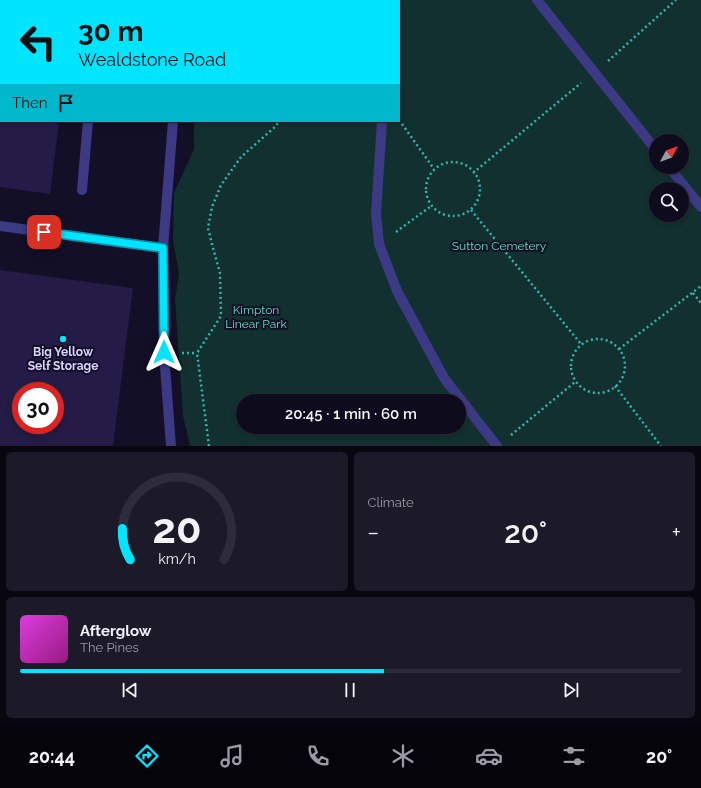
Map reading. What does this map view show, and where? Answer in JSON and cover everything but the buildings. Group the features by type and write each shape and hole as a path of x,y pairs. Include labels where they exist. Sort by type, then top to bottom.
{"street":[{"path":"537,0 649,141"},
{"path":"82,190 88,122"},
{"path":"171,446 164,352 163,248 173,122"},
{"path":"382,122 376,214 379,244 396,291 444,378 497,446"},
{"path":"675,174 701,207"},
{"path":"0,226 163,248"}],"path":[{"path":"473,172 594,72 676,0"},
{"path":"400,121 434,169"},
{"path":"209,446 197,353 221,316 220,273 208,228 212,206 220,185 241,157 276,126 278,122"},
{"path":"451,162 461,163 469,167 477,177 480,186 479,196 476,204 471,210 463,215 453,217 444,215 434,210 425,193 429,175 434,169 442,164 451,162"},
{"path":"379,244 431,206"},
{"path":"471,210 581,344"},
{"path":"619,349 701,286"},
{"path":"693,293 701,303"},
{"path":"595,338 604,339 613,343 619,349 624,357 624,375 611,390 602,393 593,393 584,389 575,382 571,373 570,364 573,355 581,344 595,338"},
{"path":"510,436 575,382"},
{"path":"615,386 661,446"}],"green space":[{"name":"Sutton Cemetery","path":"400,0 701,0 701,446 190,446 183,416 175,299 179,274 173,241 174,193 194,149 194,122 400,122"}],"place":[{"name":"Big Yellow Self Storage","path":"63,339"}],"route":[{"path":"44,232 163,248 164,352"}],"park label":[{"name":"Kimpton Linear Park","path":"256,317"}]}
